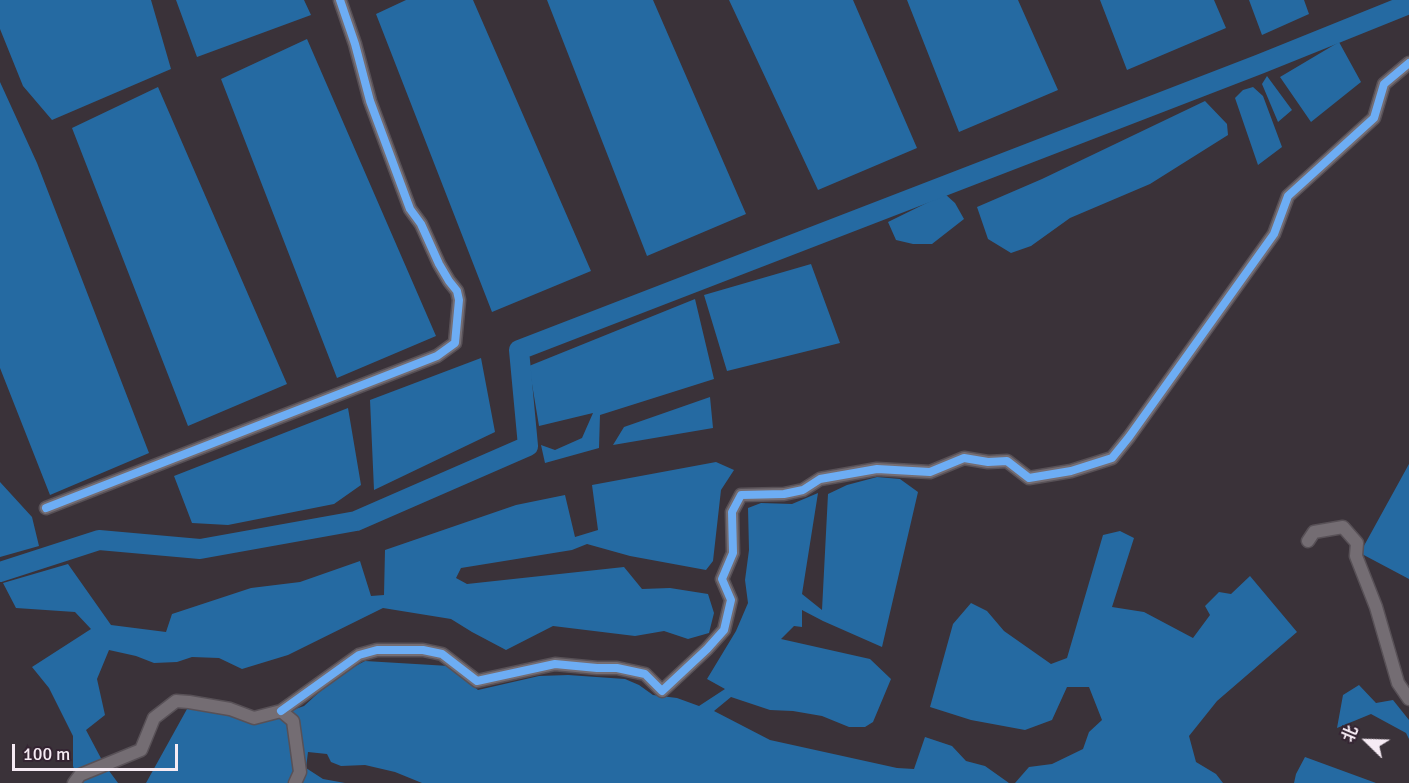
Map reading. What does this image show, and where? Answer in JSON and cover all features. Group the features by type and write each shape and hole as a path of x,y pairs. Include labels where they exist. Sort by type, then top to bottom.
{"street":[{"path":"46,508 437,356 455,343 459,300 457,291 439,264 421,225 410,209 370,101 355,44 340,0"},
{"path":"74,783 80,775 141,750 154,718 176,701 230,709 254,718 281,711 359,655 377,651 423,650 442,654 477,681 555,664 616,668 645,674 662,691 724,630 731,600 722,579 733,554 732,512 741,495 784,494 803,490 820,479 877,469 930,472 964,458 988,462 1007,461 1029,478 1071,471 1112,458 1275,234 1288,196 1374,118 1384,84 1409,63"},
{"path":"1308,541 1314,532 1343,527 1357,543 1356,556 1376,607 1398,683 1409,699"},
{"path":"281,711 293,721 300,772 295,783"}],"water":[{"path":"0,0 151,0 171,69 52,120 23,86 0,29"},
{"path":"176,0 304,0 311,15 197,57"},
{"path":"406,0 473,0 591,271 492,312 376,14"},
{"path":"547,0 653,0 746,214 647,256"},
{"path":"729,0 853,0 917,148 818,190"},
{"path":"907,0 1018,0 1058,90 959,132"},
{"path":"1100,0 1214,0 1226,28 1127,70"},
{"path":"1249,0 1304,0 1309,14 1262,35"},
{"path":"307,39 436,336 337,378 221,79"},
{"path":"1339,42 1361,82 1311,122 1280,77"},
{"path":"1267,76 1292,110 1278,122 1262,84"},
{"path":"0,82 37,163 149,453 50,495 0,368"},
{"path":"158,87 287,384 188,426 72,128"},
{"path":"1253,87 1263,96 1282,147 1258,165 1235,98 1243,90"},
{"path":"1205,101 1227,124 1228,135 1150,184 1070,218 1031,246 1011,253 988,239 977,207 1042,179"},
{"path":"945,194 955,203 964,219 932,244 913,244 896,240 888,222"},
{"path":"811,264 840,343 727,371 704,295"},
{"path":"695,299 714,379 600,415 599,448 545,463 541,445 555,450 582,438 593,413 539,426 529,366"},
{"path":"481,358 495,432 374,490 370,400"},
{"path":"710,397 713,428 613,445 624,427"},
{"path":"348,408 361,485 334,504 228,525 192,523 174,476"},
{"path":"716,462 734,470 721,490 713,561 706,570 630,556 587,544 572,550 461,568 456,578 467,584 624,567 642,589 670,588 708,594 714,613 709,633 688,639 664,631 635,636 553,626 506,650 451,619 383,608 288,655 242,669 219,658 192,657 177,662 154,663 109,650 97,679 105,715 86,730 104,764 118,783 79,783 73,766 73,736 49,688 32,667 91,629 75,612 16,608 3,583 68,564 111,625 166,632 172,614 251,588 300,582 360,561 371,596 384,595 385,550 516,505 565,495 575,537 598,530 592,485"},
{"path":"1409,464 1409,579 1360,553"},
{"path":"877,477 900,479 918,492 882,647 802,610 802,627 794,626 781,639 870,659 891,679 873,722 865,727 849,727 822,716 770,710 731,697 714,711 770,740 897,768 914,769 925,737 952,746 966,761 985,766 1009,783 422,783 395,772 365,765 341,766 331,762 327,754 308,752 306,768 323,779 345,783 146,783 192,700 267,719 304,706 338,675 365,661 449,666 478,690 539,676 568,675 625,679 653,695 677,698 699,706 725,689 707,679 736,631 748,603 745,580 749,550 748,508 761,503 792,504 818,493 802,594 822,610 828,494 847,485"},
{"path":"0,482 32,517 39,546 0,557"},
{"path":"1120,531 1134,538 1112,607 1144,612 1193,638 1210,615 1205,606 1219,592 1231,594 1250,576 1297,632 1217,701 1189,736 1196,762 1216,774 1223,783 1015,783 1029,767 1052,764 1083,749 1089,732 1102,720 1089,687 1067,687 1052,720 1025,730 971,720 930,707 953,624 971,603 987,611 1004,631 1051,664 1067,658 1103,535"},
{"path":"1359,685 1376,703 1393,700 1409,720 1409,739 1406,733 1371,714 1337,728 1343,695"},
{"path":"1305,757 1376,783 1294,783"}],"waterway":[{"path":"0,572 99,540 200,549 356,521 528,446 519,350 1260,64 1409,4"}],"cycle path":[{"path":"46,508 437,356 455,343 459,300 457,291 439,264 421,224 410,209 370,101 355,44 340,0"},
{"path":"281,711 359,655 377,650 423,650 442,654 477,681 555,664 617,668 645,674 662,691 724,630 731,600 722,579 733,553 732,512 741,495 784,494 803,490 820,479 877,469 930,472 964,458 988,462 1007,461 1029,478 1071,471 1112,458 1274,234 1288,196 1374,118 1384,84 1409,63"}]}
